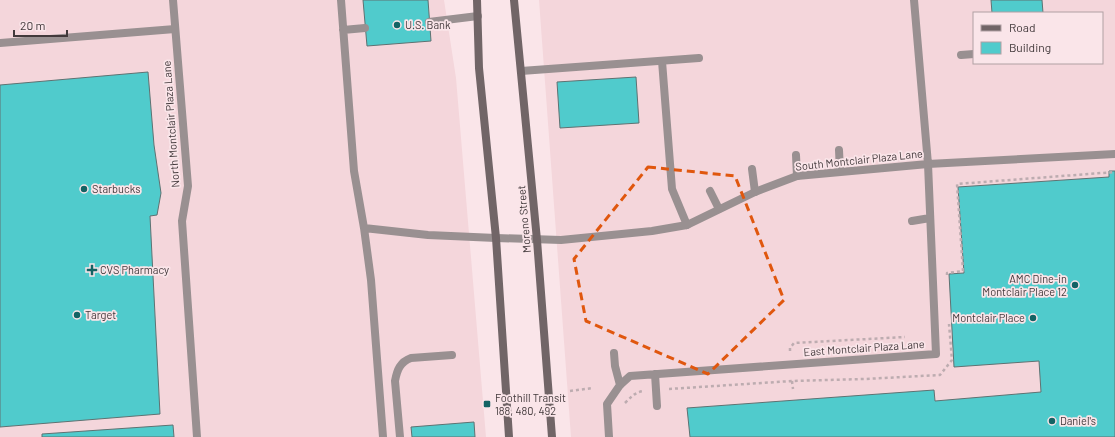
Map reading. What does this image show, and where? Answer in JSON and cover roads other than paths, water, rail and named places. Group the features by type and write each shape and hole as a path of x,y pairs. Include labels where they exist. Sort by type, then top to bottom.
{"street":[{"name":"North Montclair Plaza Lane","path":"173,0 188,186 182,221 197,437"},
{"path":"340,0 354,171 364,228 373,305 383,437"},
{"path":"477,0 479,68 496,238 509,437"},
{"name":"Moreno Street","path":"514,0 537,240 552,437"},
{"name":"East Montclair Plaza Lane","path":"609,437 607,404 620,385 630,376 936,354 928,164 914,0"},
{"path":"429,22 478,16"},
{"path":"343,30 365,28"},
{"path":"0,43 175,29"},
{"path":"962,55 973,54"},
{"path":"521,71 699,58"},
{"path":"662,61 672,190 686,225"},
{"path":"839,150 840,171"},
{"name":"South Montclair Plaza Lane","path":"364,228 428,235 561,240 652,231 686,225 755,192 797,176 928,164 1115,154"},
{"path":"796,155 797,176"},
{"path":"752,169 755,192"},
{"path":"710,191 719,209"},
{"path":"912,221 930,218"},
{"path":"614,353 615,366 620,385"},
{"path":"400,437 395,382 396,373 400,366 405,360 411,358 452,355"},
{"path":"655,374 657,406"}],"place":[{"name":"U.S. Bank","path":"397,25"},
{"name":"Starbucks","path":"84,189"},
{"name":"CVS Pharmacy","path":"92,270"},
{"name":"AMC Dine-in Montclair Place 12","path":"1075,285"},
{"name":"Target","path":"77,315"},
{"name":"Montclair Place","path":"1033,318"},
{"name":"Foothill Transit 188, 480, 492","path":"487,404"},
{"name":"Daniel's","path":"1052,421"}]}
